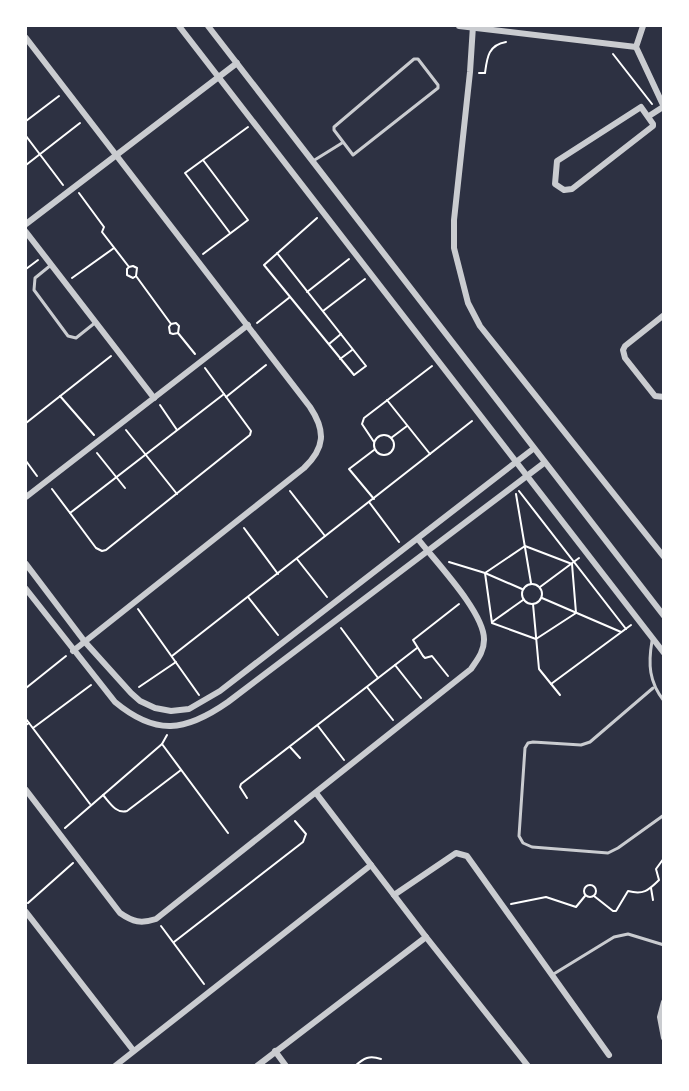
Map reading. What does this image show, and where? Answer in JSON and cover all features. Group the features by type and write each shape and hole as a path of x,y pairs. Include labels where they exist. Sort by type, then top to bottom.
{"street":[{"path":"179,26 440,361 663,653"},
{"path":"208,26 663,616"},
{"path":"459,26 636,47"},
{"path":"643,26 636,47 661,108 649,116"},
{"path":"473,27 454,220 454,248 468,303 480,326 663,557"},
{"path":"26,38 318,419 321,432 320,446 314,459 73,651"},
{"path":"26,224 237,63"},
{"path":"641,107 649,116 653,126 572,189 564,190 555,184 557,161 641,107"},
{"path":"26,232 154,398"},
{"path":"663,315 623,350 625,358 655,396 663,397"},
{"path":"26,497 200,362 249,327"},
{"path":"26,564 85,642 131,693 140,701 155,708 171,711 189,709 205,702 533,449"},
{"path":"26,589 115,702 131,715 150,724 171,727 192,723 210,715 430,553 544,463"},
{"path":"26,790 120,913 133,921 145,922 156,919 471,669 482,653 484,638 482,624 465,598 418,539"},
{"path":"316,793 528,1065"},
{"path":"394,895 456,853 463,853 609,1055"},
{"path":"115,1065 371,865"},
{"path":"26,912 133,1050"},
{"path":"257,1065 426,937"},
{"path":"663,1002 660,1017 663,1038"},
{"path":"275,1051 286,1065"}],"lane":[{"path":"414,59 418,59 438,88 355,156 342,142 334,127 414,59"},
{"path":"313,162 342,142"},
{"path":"51,265 35,278 34,290 68,336 76,338 96,322"},
{"path":"653,639 650,667 653,688 663,701"},
{"path":"653,688 590,742 581,745 530,742 525,746 519,836 523,843 532,847 608,853 663,815"},
{"path":"552,975 614,937 628,934 663,945"}],"path":[{"path":"470,72 485,73 489,52 495,45 512,41 512,33"},
{"path":"611,53 661,108"},
{"path":"26,121 66,91"},
{"path":"26,165 87,118"},
{"path":"230,233 185,173 254,122"},
{"path":"26,136 68,192"},
{"path":"196,259 248,220 203,160"},
{"path":"74,187 104,228 102,232 129,267"},
{"path":"277,253 366,366 354,375 264,265 277,253 324,212"},
{"path":"64,283 114,248"},
{"path":"307,292 356,253"},
{"path":"26,269 44,256"},
{"path":"129,267 137,268 136,276 171,324"},
{"path":"129,267 127,275 133,278 136,276"},
{"path":"323,311 371,273"},
{"path":"249,327 290,297"},
{"path":"26,461 96,548 102,551 177,494 251,433 178,333 179,326 176,323 171,324"},
{"path":"171,324 168,330 170,333 178,333"},
{"path":"328,344 341,334"},
{"path":"340,359 352,350"},
{"path":"26,423 118,351"},
{"path":"70,513 273,359"},
{"path":"374,450 374,442 362,424 362,420 440,361"},
{"path":"60,396 99,440"},
{"path":"154,398 177,430"},
{"path":"387,400 430,454"},
{"path":"172,656 480,414"},
{"path":"120,423 177,494"},
{"path":"391,438 407,426"},
{"path":"374,442 381,435 391,438 394,444 390,454 380,455 374,450"},
{"path":"92,446 125,488"},
{"path":"374,450 348,469 374,498"},
{"path":"284,484 326,537"},
{"path":"515,485 531,583"},
{"path":"515,485 573,563 626,628"},
{"path":"369,502 404,549"},
{"path":"239,520 278,574"},
{"path":"524,546 573,563"},
{"path":"485,573 524,546"},
{"path":"430,553 485,573 522,590"},
{"path":"540,587 587,553"},
{"path":"297,559 333,604"},
{"path":"573,563 576,613"},
{"path":"485,573 492,622"},
{"path":"523,600 533,604 542,598 540,587 531,583"},
{"path":"522,590 531,583"},
{"path":"522,590 523,600"},
{"path":"248,597 284,642"},
{"path":"453,683 434,657 430,655 425,658 413,640 465,598"},
{"path":"542,598 621,632"},
{"path":"492,622 523,600"},
{"path":"134,603 205,702"},
{"path":"533,604 539,669 560,695"},
{"path":"536,639 576,613"},
{"path":"551,684 638,620"},
{"path":"336,621 378,678"},
{"path":"492,622 536,639"},
{"path":"247,798 240,787 241,784 417,648"},
{"path":"26,686 73,651"},
{"path":"131,693 176,662"},
{"path":"395,665 426,705"},
{"path":"33,728 97,680"},
{"path":"367,687 399,727"},
{"path":"26,719 27,724 33,728 91,806"},
{"path":"317,726 349,766"},
{"path":"59,833 162,744 228,833"},
{"path":"290,747 300,758"},
{"path":"103,795 115,809 121,812 127,811 181,770"},
{"path":"174,942 303,842 306,834 290,814"},
{"path":"26,905 78,858"},
{"path":"594,896 616,911 628,891 638,894 651,888 659,880 656,869 663,858"},
{"path":"503,906 546,897 576,907 585,896 584,889 590,885 596,891 594,896"},
{"path":"651,888 653,900"},
{"path":"585,896 589,898 594,896"},
{"path":"156,919 209,991"},
{"path":"355,1065 364,1058 372,1056 381,1059"}]}
